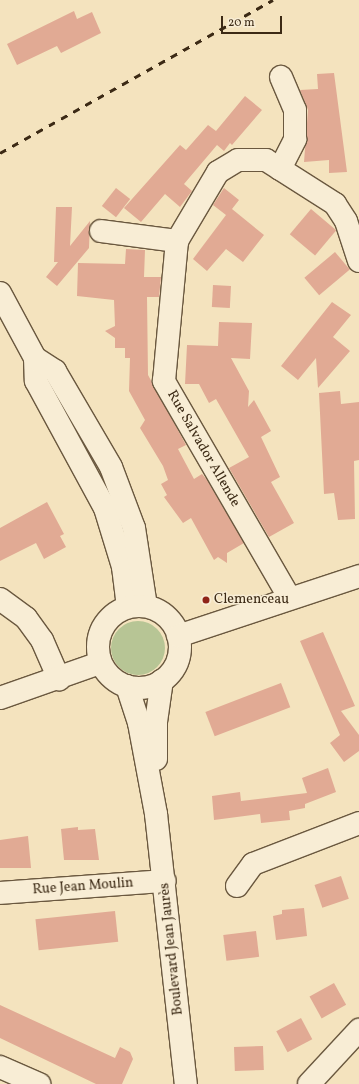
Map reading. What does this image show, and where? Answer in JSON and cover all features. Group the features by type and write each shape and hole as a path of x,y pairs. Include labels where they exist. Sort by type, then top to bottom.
{"street":[{"path":"280,169 295,138 295,110 281,77"},
{"name":"Rue Salvador Allende","path":"289,597 164,381 177,241 218,172 238,160 266,160 335,204 346,221 359,261"},
{"path":"101,231 177,241"},
{"path":"0,293 35,358 36,381 105,508 123,567 137,606"},
{"path":"178,636 289,597 358,578"},
{"path":"0,599 26,618 42,640 59,679"},
{"path":"137,606 160,612 178,636 177,660 162,680 145,687 126,686 111,677 100,663 97,645 101,628 112,615 137,606"},
{"path":"0,698 59,679 100,663"},
{"name":"Boulevard Jean Jaurès","path":"156,814 156,722 162,680"},
{"name":"Boulevard Jean Jaurès","path":"126,686 139,723 156,814 165,881 186,1084"},
{"path":"237,886 253,864 359,823"},
{"name":"Rue Jean Moulin","path":"0,893 165,881"},
{"path":"308,1084 359,1030"},
{"path":"0,1067 39,1084"}],"green space":[{"path":"133,621 143,621 153,625 161,633 165,643 165,653 161,663 153,671 143,675 133,675 123,671 115,663 111,653 111,643 115,633 123,625"}],"building":[{"path":"74,11 77,19 92,12 101,33 61,53 57,46 17,65 7,44"},
{"path":"334,73 347,172 329,173 329,160 304,162 308,110 300,90 318,89 317,74"},
{"path":"245,96 262,110 232,145 230,143 224,151 217,145 184,184 192,191 180,207 165,194 141,222 124,208 180,145 186,150 208,125 216,131"},
{"path":"116,188 130,199 116,217 102,206"},
{"path":"224,188 239,200 232,209 264,235 243,262 226,249 207,271 193,259 226,215 213,205"},
{"path":"56,207 72,207 70,246 90,221 89,248 57,286 46,277 58,262 54,262"},
{"path":"311,209 336,230 315,255 290,234"},
{"path":"126,249 145,250 144,277 161,277 159,297 147,297 148,375 186,445 178,449 194,479 202,474 207,480 244,543 227,553 227,563 218,557 214,560 191,518 183,523 164,497 167,495 161,484 168,480 163,466 140,428 145,420 129,391 130,358 125,358 125,348 115,348 115,338 105,331 115,326 114,300 77,296 78,263 125,264"},
{"path":"335,252 350,270 319,295 304,278"},
{"path":"213,285 231,286 230,308 212,307"},
{"path":"332,302 351,315 333,337 350,351 318,388 316,358 298,380 281,366"},
{"path":"219,322 252,323 250,359 231,358 249,391 248,407 254,400 271,431 261,437 280,477 271,482 294,523 269,537 229,468 249,457 216,399 209,403 199,384 185,384 187,345 218,346"},
{"path":"340,391 341,404 359,402 359,460 354,461 355,519 338,520 334,493 324,494 319,393"},
{"path":"47,502 64,534 60,536 66,547 44,559 36,543 0,561 0,528"},
{"path":"323,632 355,706 341,711 359,735 359,751 344,762 330,743 340,735 300,641"},
{"path":"281,683 290,707 215,736 205,712"},
{"path":"328,768 336,792 305,804 305,808 289,811 290,820 261,823 260,814 214,820 212,796 240,792 241,801 307,793 302,778"},
{"path":"78,827 78,830 95,829 99,860 64,860 61,829"},
{"path":"28,836 31,868 0,868 0,840"},
{"path":"341,876 349,899 322,908 315,885"},
{"path":"304,908 307,936 276,940 273,916 282,914 282,910"},
{"path":"115,911 118,942 39,950 35,919"},
{"path":"256,931 259,957 226,961 223,935"},
{"path":"334,983 346,1005 322,1018 310,997"},
{"path":"0,1005 115,1058 120,1047 130,1052 133,1059 122,1084 96,1084 0,1038"},
{"path":"301,1018 312,1039 288,1052 276,1031"},
{"path":"263,1046 264,1070 235,1071 234,1047"}],"railway":[{"path":"0,153 273,0"}],"place":[{"name":"Clemenceau","path":"206,600"}]}
